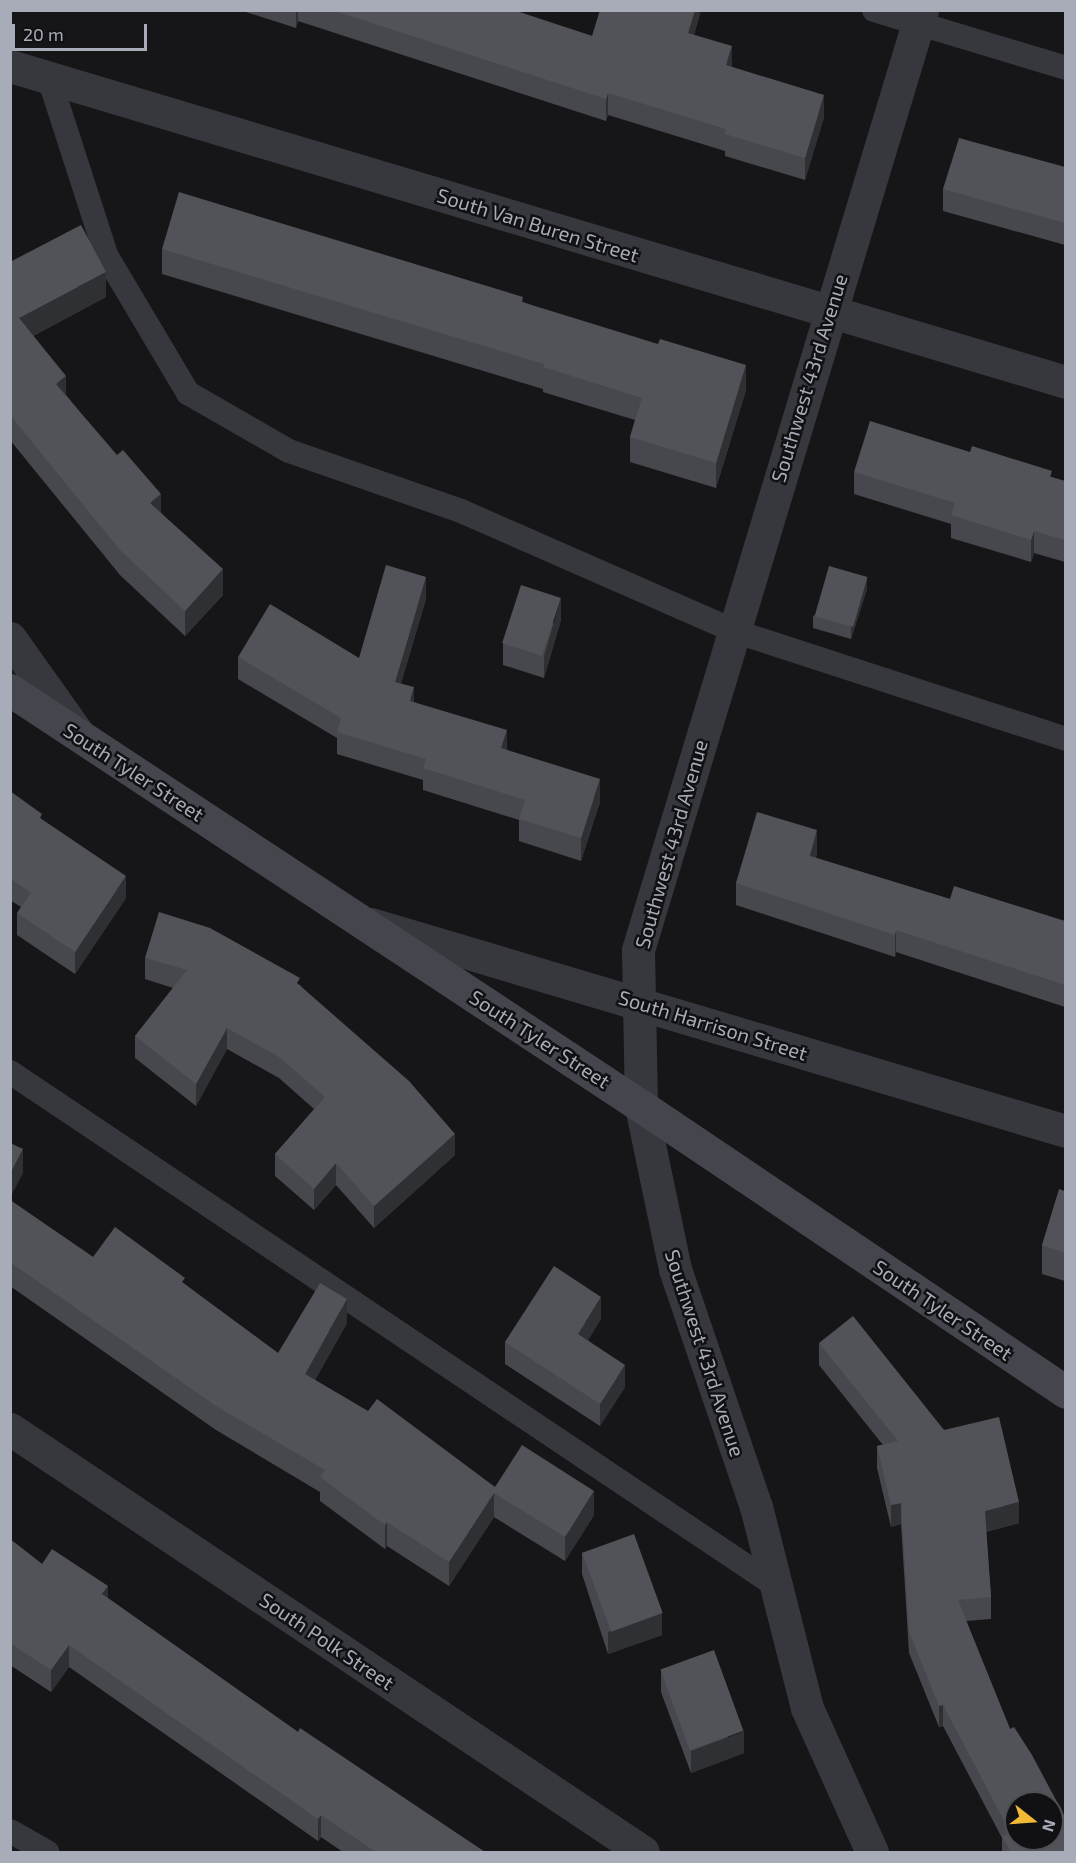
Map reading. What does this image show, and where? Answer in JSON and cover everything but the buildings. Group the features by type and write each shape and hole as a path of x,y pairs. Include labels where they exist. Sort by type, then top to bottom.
{"main road":[{"name":"South Tyler Street","path":"10,690 641,1106 1065,1392"}],"street":[{"name":"Southwest 43rd Avenue","path":"872,1852 807,1708 756,1507 675,1269 641,1106 638,950 828,312 920,17"},
{"name":"South Van Buren Street","path":"10,66 1065,382"},
{"path":"10,638 80,737"},
{"name":"South Harrison Street","path":"359,920 1065,1131"},
{"name":"South Polk Street","path":"10,1429 643,1852"}],"lane":[{"path":"874,10 920,17 1065,68"},
{"path":"49,78 106,255 188,393 290,452 461,511 734,631 1065,739"},
{"path":"10,1072 776,1586"},
{"path":"10,1831 47,1852"}]}
